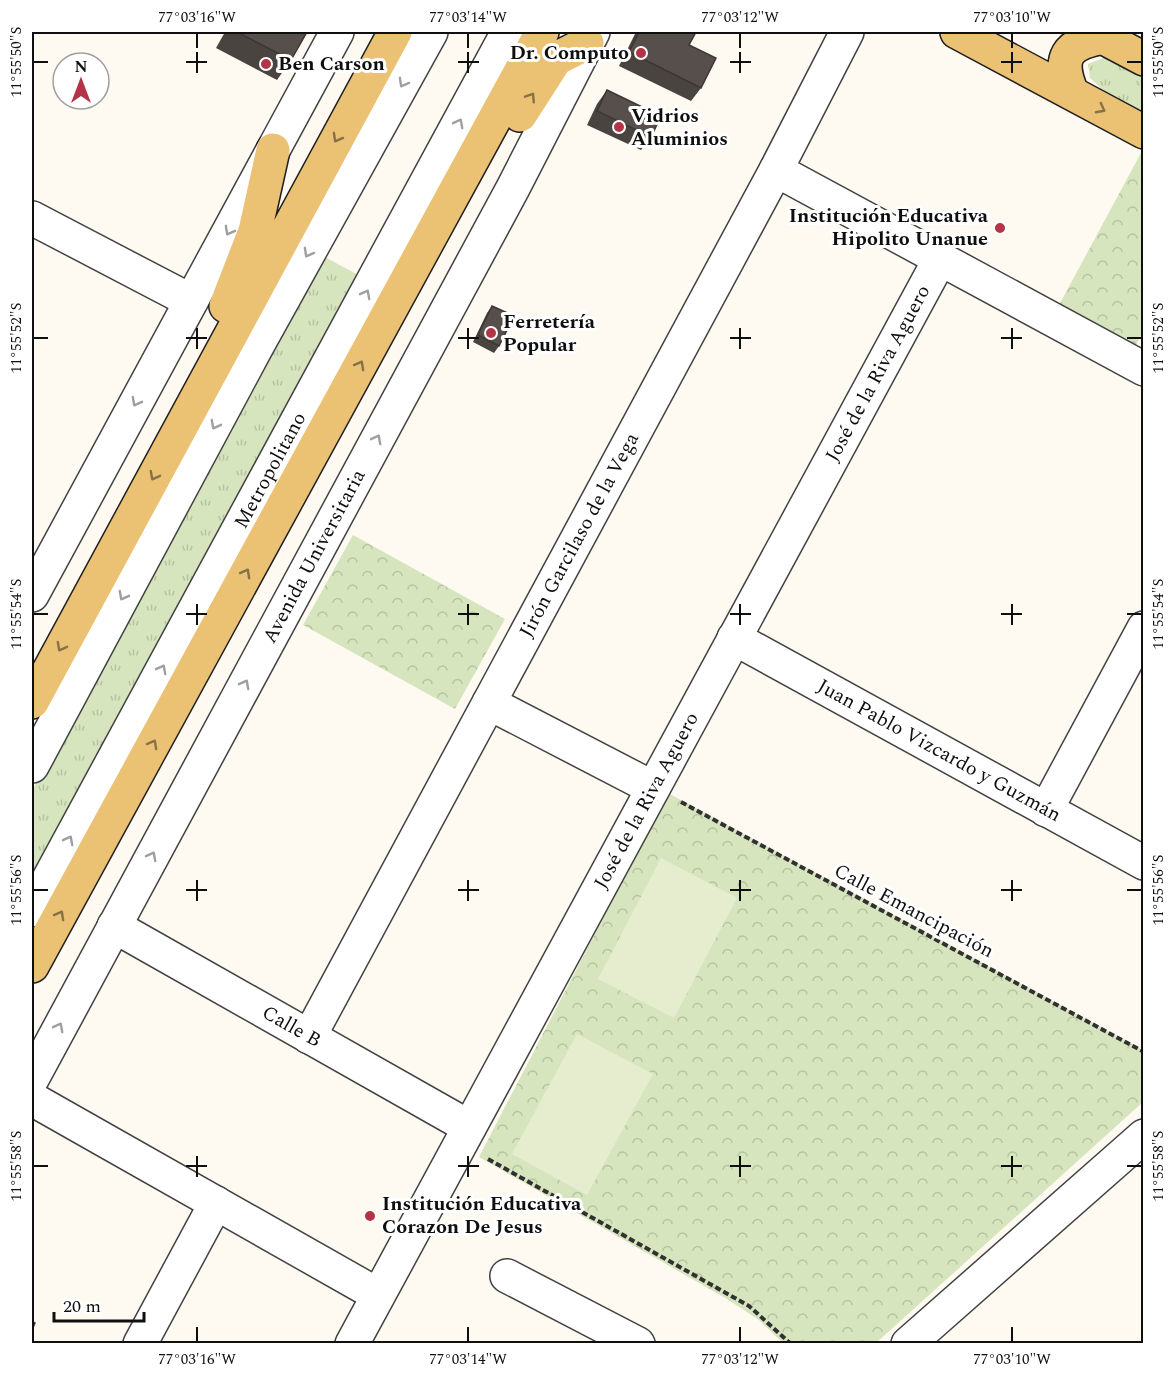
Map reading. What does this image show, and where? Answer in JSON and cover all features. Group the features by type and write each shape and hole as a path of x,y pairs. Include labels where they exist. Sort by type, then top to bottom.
{"main road":[{"path":"32,702 395,32"},
{"path":"32,966 542,32"},
{"path":"973,34 1143,132"},
{"path":"1072,93 1064,65 1067,54 1076,44 1098,34 1143,59"},
{"path":"477,150 504,139 556,59 590,37"},
{"path":"217,359 217,330 255,231 273,150"}],"street":[{"path":"32,595 337,32"},
{"path":"32,766 262,338 431,32"},
{"name":"Metropolitano","path":"32,910 508,32"},
{"name":"Jirón Garcilaso de la Vega","path":"309,1037 776,170 847,32"},
{"name":"Avenida Universitaria","path":"32,1079 513,188 590,37"},
{"path":"776,170 1143,369"},
{"path":"32,218 191,301"},
{"name":"José de la Riva Aguero","path":"352,1344 378,1295 476,1141 666,795 734,638 940,259"},
{"path":"1046,810 1143,628"},
{"name":"Juan Pablo Vizcardo y Guzmán","path":"734,638 1143,863"},
{"path":"489,703 666,795"},
{"name":"Calle B","path":"114,926 309,1037 476,1141"},
{"path":"32,1099 378,1295"},
{"path":"908,1344 1143,1136"},
{"path":"140,1344 216,1203"},
{"path":"507,1275 638,1344"}],"path":[{"name":"Calle Emancipación","path":"666,795 1143,1052"},
{"path":"476,1141 748,1306 791,1344"}],"green space":[{"path":"1103,58 1120,60 1143,73 1143,113 1105,92 1090,78 1088,64"},
{"path":"1142,151 1144,330 1134,348 1058,307"},
{"path":"323,256 360,276 32,882 32,791"},
{"path":"353,535 505,619 455,709 303,625"},
{"path":"668,793 1143,1050 1143,1102 876,1343 783,1343 759,1320 727,1299 479,1157"},
{"path":"661,858 737,898 674,1018 598,979"},
{"path":"577,1034 653,1074 587,1195 512,1154"}],"building":[{"path":"237,32 307,32 291,60"},
{"path":"639,32 696,32 689,45 716,58 701,88 629,52"},
{"path":"607,90 661,116 651,137 597,111"},
{"name":"Ferretería Popular","path":"492,306 514,316 499,346 478,335"}],"place":[{"name":"Dr. Computo","path":"641,53"},
{"name":"Ben Carson","path":"266,64"},
{"name":"Vidrios Aluminios","path":"619,127"},
{"name":"Institución Educativa Hipolito Unanue","path":"1000,228"},
{"name":"Ferretería Popular","path":"491,333"},
{"name":"Institución Educativa Corazon De Jesus","path":"370,1216"}]}
